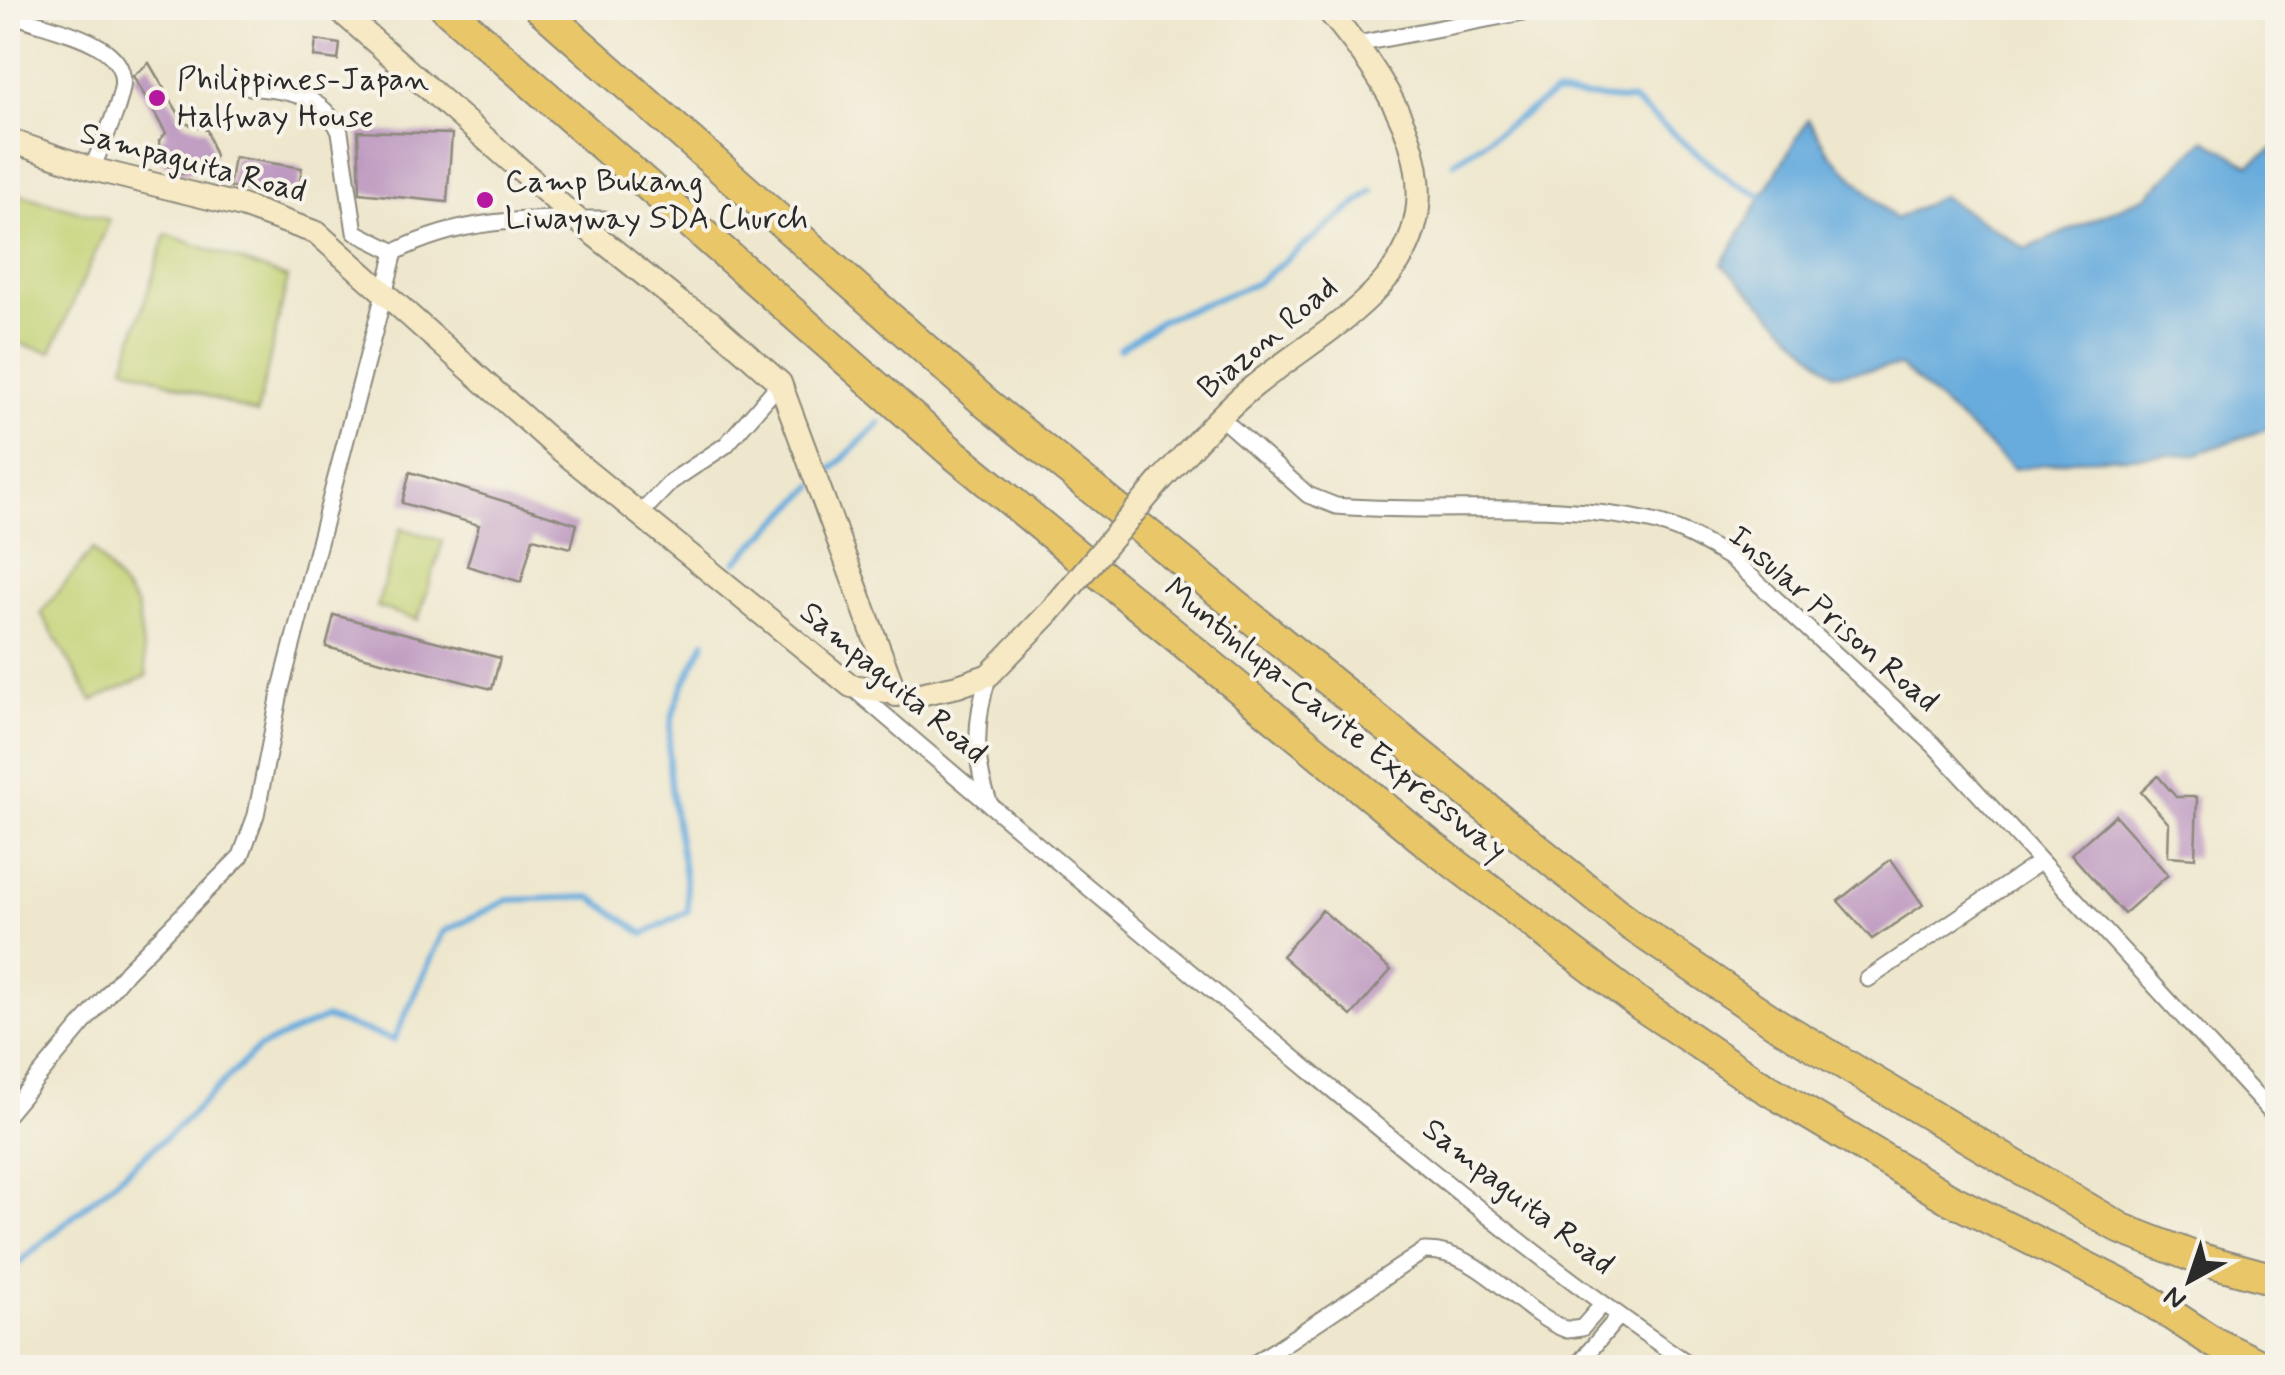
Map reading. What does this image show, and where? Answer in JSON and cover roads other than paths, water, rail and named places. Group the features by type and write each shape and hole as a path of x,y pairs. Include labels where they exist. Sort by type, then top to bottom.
{"highway":[{"name":"Muntinlupa-Cavite Expressway","path":"446,8 949,450 1430,844 1640,1005 1754,1081 1950,1199 2138,1293 2214,1342 2266,1368"},
{"name":"Muntinlupa-Cavite Expressway","path":"540,8 986,403 1631,925 1794,1034 2122,1229 2194,1256 2278,1280"}],"street":[{"path":"337,8 576,219 680,304 711,322 780,383 799,425 896,695"},
{"name":"Biazon Road","path":"851,686 896,695 933,692 988,675 1048,613 1220,417 1379,288 1411,232 1418,200 1409,132 1377,70 1326,8"},
{"path":"1357,44 1544,8"},
{"path":"8,12 88,40 110,53 122,70 122,88 92,169"},
{"path":"250,87 307,97 334,120 340,132 354,232"},
{"name":"Sampaguita Road","path":"8,140 92,169 304,225 639,514 851,686 1383,1132 1602,1305 1694,1368"},
{"path":"8,1113 127,971 241,856 256,815 281,688 395,252 428,235 484,221 604,219"},
{"path":"354,232 395,252"},
{"path":"332,247 354,232"},
{"path":"639,514 672,481 726,445 780,383"},
{"name":"Insular Prison Road","path":"1220,417 1308,495 1336,506 1598,513 1652,521 1694,537 1732,559 1933,744 2278,1120"},
{"path":"988,675 980,702 978,767 991,807"},
{"path":"1868,979 2040,862"},
{"path":"1248,1368 1424,1252 1437,1251 1468,1262 1567,1330 1582,1328 1602,1305"},
{"path":"1575,1368 1619,1316"}],"water":[{"path":"1808,119 1830,154 1895,219 1942,196 2026,249 2147,196 2205,139 2249,165 2277,146 2277,425 2196,454 2079,459 2014,469 1900,366 1833,374 1722,264"}],"waterway":[{"path":"1454,162 1554,94 1633,101 1731,181 1762,196"},
{"path":"1119,349 1162,320 1255,284 1373,191"},
{"path":"823,478 880,423"},
{"path":"736,562 814,486"},
{"path":"8,1272 178,1127 258,1048 325,1018 394,1040 443,932 508,900 591,897 644,934 688,911 671,791 669,743 678,699 705,641"}],"place":[{"name":"Philippines-Japan Halfway House","path":"157,98"},
{"name":"Camp Bukang Liwayway SDA Church","path":"485,200"}]}
